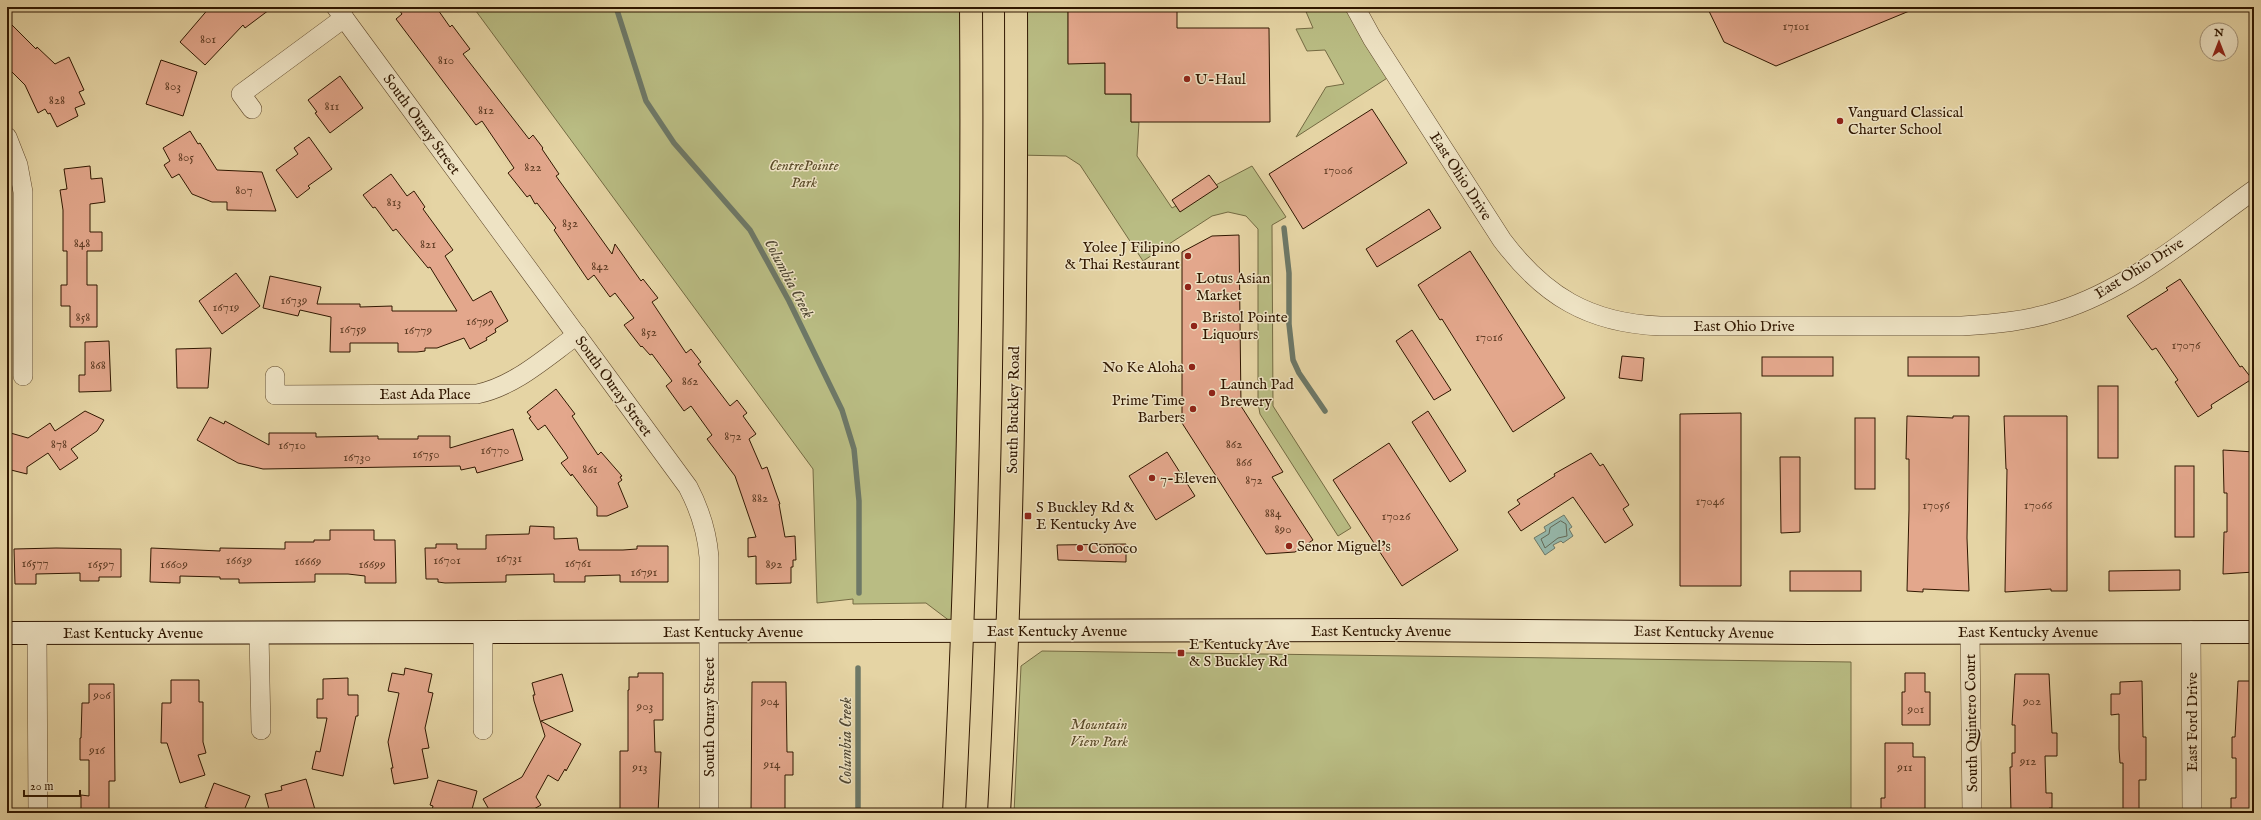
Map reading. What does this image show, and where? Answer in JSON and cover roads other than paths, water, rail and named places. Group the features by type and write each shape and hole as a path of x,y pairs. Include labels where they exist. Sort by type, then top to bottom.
{"main road":[{"path":"954,813 963,631 970,308 971,7"},
{"name":"South Buckley Road","path":"999,813 1008,632 1016,295 1016,7"}],"street":[{"name":"East Ohio Drive","path":"1356,7 1372,38 1502,240 1520,264 1542,284 1566,301 1593,314 1621,322 1660,326 1962,326 2026,320 2071,306 2120,284 2254,190"},
{"name":"South Ouray Street","path":"252,109 241,94 340,13 688,487 700,511 707,537 709,557 709,813"},
{"path":"7,137 18,165 22,192 24,376"},
{"name":"East Ada Place","path":"275,376 275,395 476,394 494,390 510,383 576,335"},
{"name":"East Kentucky Avenue","path":"7,633 963,631 2254,632"},
{"name":"East Ford Drive","path":"2191,631 2192,813"},
{"name":"South Quintero Court","path":"1970,632 1972,813"},
{"path":"37,633 38,813"},
{"path":"259,633 261,730"},
{"path":"483,633 484,730"}],"water":[{"path":"1564,515 1572,527 1569,529 1573,536 1563,543 1561,541 1553,545 1555,548 1545,555 1534,538 1546,531 1544,527"}],"waterway":[{"name":"Columbia Creek","path":"616,7 646,101 674,143 750,230 789,301 842,410 854,449 859,501 859,593"},
{"path":"1284,228 1289,273 1289,324 1293,360 1299,373 1325,411"},
{"name":"Columbia Creek","path":"858,668 858,813"}],"place":[{"name":"U-Haul","path":"1187,79"},
{"name":"Vanguard Classical Charter School","path":"1840,121"},
{"name":"Yolee J Filipino & Thai Restaurant","path":"1188,256"},
{"name":"Lotus Asian Market","path":"1188,287"},
{"name":"Bristol Pointe Liquours","path":"1194,326"},
{"name":"No Ke Aloha","path":"1192,367"},
{"name":"Launch Pad Brewery","path":"1212,393"},
{"name":"Prime Time Barbers","path":"1193,409"},
{"name":"7-Eleven","path":"1152,478"},
{"name":"S Buckley Rd & E Kentucky Ave","path":"1028,516"},
{"name":"Senor Miguel's","path":"1289,546"},
{"name":"Conoco","path":"1080,548"},
{"name":"E Kentucky Ave & S Buckley Rd","path":"1181,653"}],"park label":[{"name":"CentrePointe Park","path":"804,174"},
{"name":"Mountain View Park","path":"1099,732"}]}
